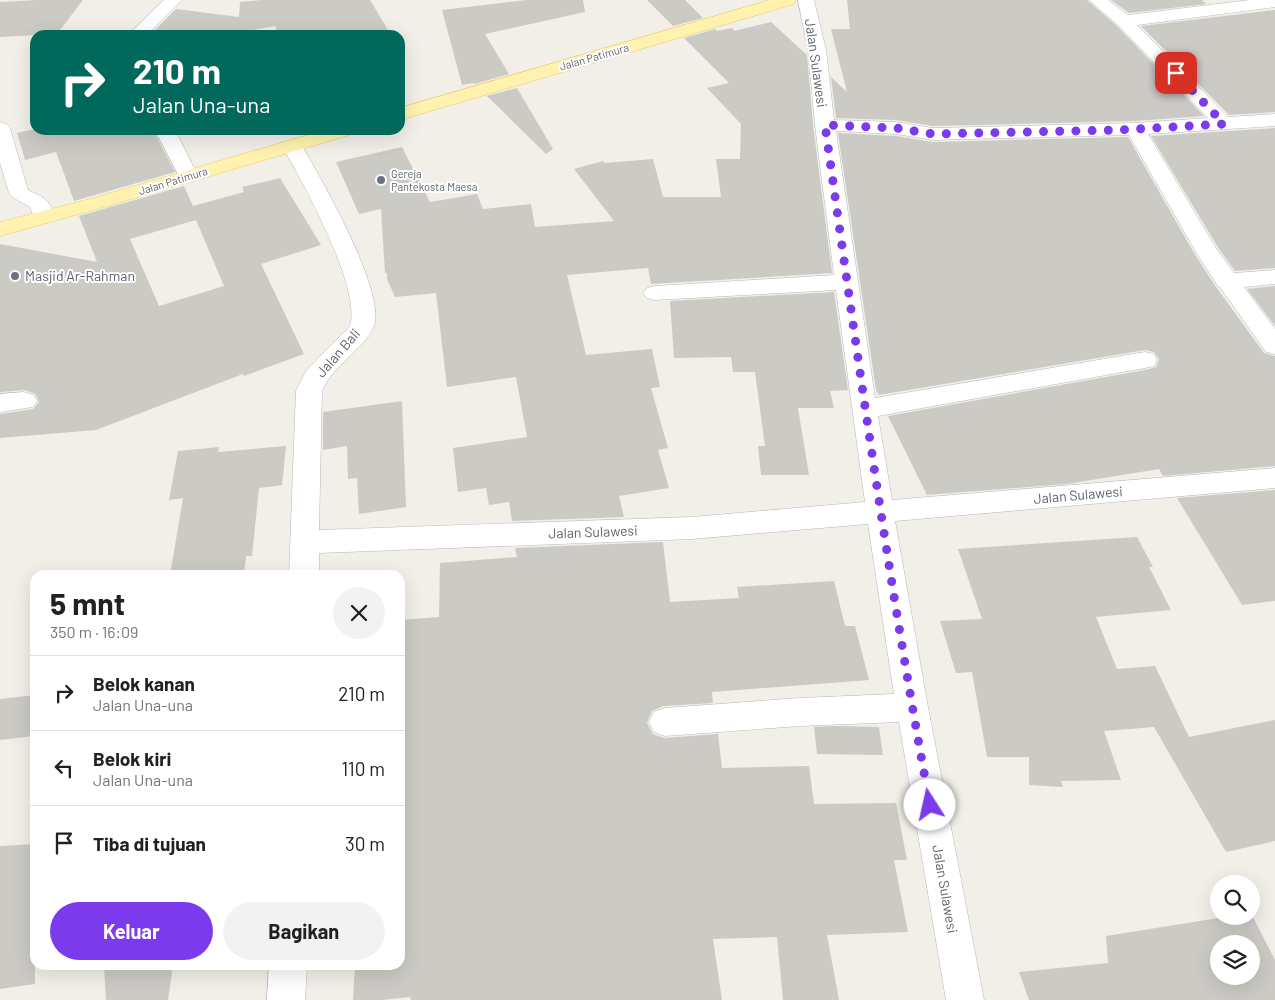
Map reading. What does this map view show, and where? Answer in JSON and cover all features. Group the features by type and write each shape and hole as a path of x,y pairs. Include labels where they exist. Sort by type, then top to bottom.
{"main road":[{"name":"Jalan Patimura","path":"405,113 788,0"},
{"name":"Jalan Patimura","path":"0,229 101,202 329,135"}],"street":[{"path":"142,30 174,0"},
{"name":"Jalan Sulawesi","path":"806,0 817,50 825,125 880,512 912,707 965,1000"},
{"path":"1097,0 1124,21 1224,124"},
{"path":"1124,21 1275,2"},
{"path":"825,125 896,128 933,134 1135,129 1275,120"},
{"path":"0,128 19,193 40,204 44,217"},
{"path":"1135,129 1202,244 1226,281 1275,346"},
{"path":"168,135 188,176"},
{"name":"Jalan Bali","path":"292,146 313,180 350,264 359,293 364,322 359,331 316,377 309,391 304,570"},
{"path":"1226,281 1275,277"},
{"path":"655,293 847,282"},
{"path":"864,409 1145,360"},
{"name":"Jalan Sulawesi","path":"305,542 692,528 1275,478"},
{"path":"665,722 800,712 912,707"},
{"path":"286,1000 288,970"}],"building":[{"path":"83,0 60,30 30,30 30,35 0,37 0,2"},
{"path":"261,0 370,0 388,30 276,30 276,26 253,30 155,30 176,9 239,17 240,2"},
{"path":"527,0 583,0 585,12 485,34 509,74 475,84 462,85 442,10"},
{"path":"647,0 685,0 703,18 673,26"},
{"path":"847,0 1087,0 1117,26 1204,116 1135,121 933,126 896,120 836,118 831,77 847,92 831,29 850,29"},
{"path":"1111,0 1202,0 1206,4 1129,13"},
{"path":"1275,10 1275,112 1229,115 1141,26"},
{"path":"771,22 807,55 813,125 832,273 651,284 648,268 567,275 586,355 652,349 660,387 651,388 668,448 658,450 669,488 619,496 624,517 512,521 509,502 489,505 486,488 458,492 453,448 527,437 516,377 447,387 436,293 395,297 387,279 387,273 385,273 381,209 359,214 336,162 402,147 430,202 477,194 483,209 531,204 535,227 614,221 574,169 603,161 605,163 653,159 663,197 721,197 716,159 740,159 741,124 707,88 729,83 684,38 715,29 717,31 732,28 734,31"},
{"path":"517,88 553,149 546,154 487,96"},
{"path":"1275,128 1275,268 1235,271 1219,249 1151,136"},
{"path":"30,130 30,135 156,135 175,172 74,201 56,152 25,160 17,133"},
{"path":"838,133 896,136 933,142 1128,137 1194,253 1216,287 1264,353 1275,356 1275,466 1163,476 1159,469 1067,484 927,495 888,416 1145,370 1156,367 1159,359 1154,352 1145,350 879,395 876,390"},
{"path":"280,178 321,245 261,264 304,354 244,376 243,374 96,430 0,438 0,414 33,409 39,402 35,394 25,390 0,392 0,244 97,262 79,216 184,186 193,206 244,192 242,187","holes":["196,220 224,286 159,306 130,239"]},
{"path":"1275,286 1275,326 1247,289"},
{"path":"834,292 848,390 830,391 834,408 798,408 809,475 761,475 758,446 765,446 755,372 733,372 731,357 674,358 670,301"},
{"path":"402,401 406,507 359,514 357,478 348,479 347,446 323,450 323,412"},
{"path":"286,446 282,485 259,488 252,556 246,556 245,570 171,570 183,498 169,500 178,451 219,447 218,452"},
{"path":"1275,490 1275,601 1242,605 1177,498"},
{"path":"1137,537 1153,567 1149,567 1171,610 1096,617 1117,669 1155,666 1189,737 1275,720 1275,841 1226,852 1154,727 1104,731 1121,780 1061,781 1063,787 1029,785 1029,757 987,757 972,672 956,673 940,621 982,619 958,549"},
{"path":"663,542 670,602 739,598 737,587 834,581 845,626 855,626 869,680 712,692 713,703 664,706 652,711 647,723 653,734 664,738 718,734 722,768 809,766 814,804 896,803 907,860 894,860 908,932 827,935 839,1000 783,1000 777,937 713,939 722,1000 411,1000 410,997 382,1000 353,1000 355,970 405,970 405,620 439,617 440,563 517,557 515,548"},
{"path":"30,696 30,737 0,740 0,699"},
{"path":"814,727 879,727 883,755 817,754"},
{"path":"30,844 30,970 35,970 35,984 0,989 0,846"},
{"path":"1210,919 1210,925 1257,925 1275,960 1275,1000 1029,1000 1019,972 1108,963 1106,936"},
{"path":"104,970 172,970 168,1000 106,1000"}],"place":[{"name":"Gereja Pantekosta Maesa","path":"381,180"},
{"name":"Masjid Ar-Rahman","path":"15,276"}],"route":[{"path":"930,805 912,707 864,409 825,125 873,126 933,134 1119,130 1224,124 1176,73"}]}
